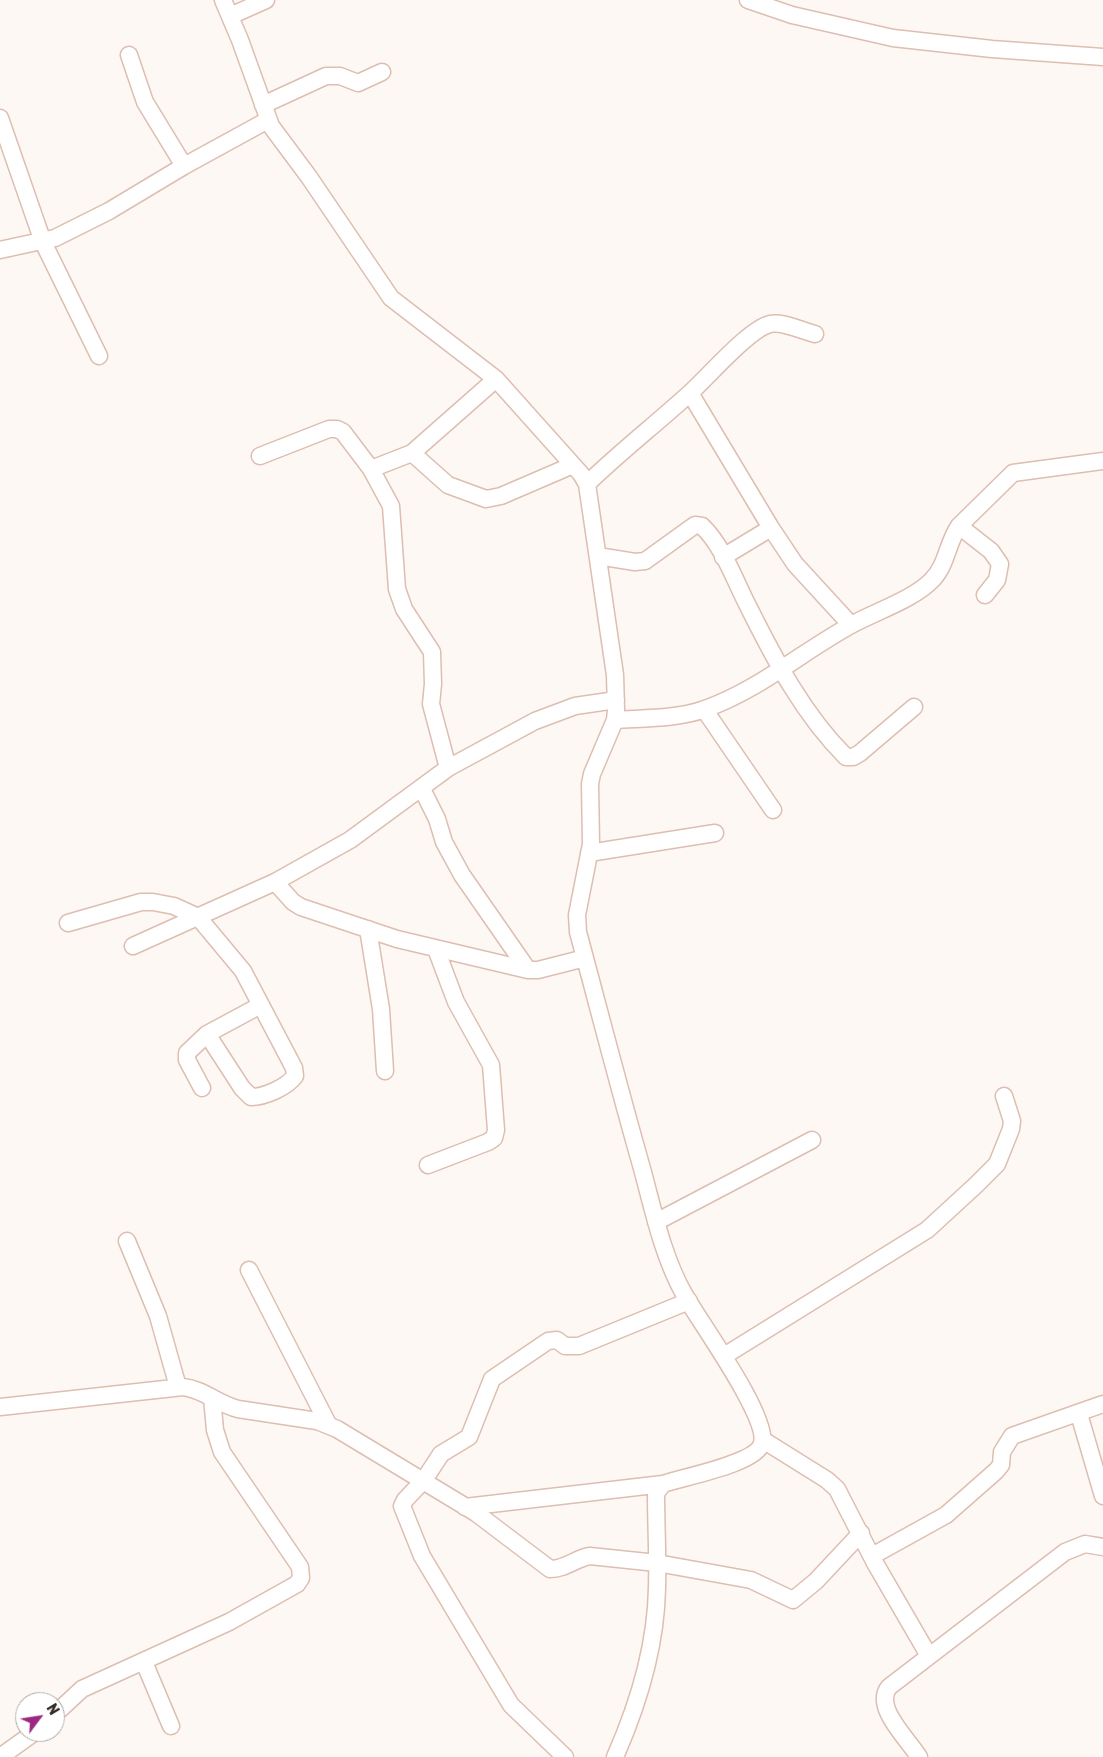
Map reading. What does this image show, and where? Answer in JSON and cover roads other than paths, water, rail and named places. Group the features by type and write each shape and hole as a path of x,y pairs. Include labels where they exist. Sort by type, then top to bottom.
{"street":[{"path":"223,0 265,112 276,135 310,177 391,298 496,379 573,464 587,484 615,675 616,700 615,720 592,774 590,784 589,853 576,923 656,1222 675,1273 688,1301 724,1356 755,1415 763,1440 827,1480 837,1489 872,1556 930,1656"},
{"path":"230,16 266,0"},
{"path":"748,0 792,15 893,38 992,49 1103,57"},
{"path":"129,54 145,102 184,166"},
{"path":"0,250 43,242 109,211 184,166 265,112 326,76 340,76 358,83 382,72"},
{"path":"0,118 43,242 99,356"},
{"path":"587,484 622,450 690,393 740,344 764,326 776,324 814,334"},
{"path":"370,470 412,453 496,379"},
{"path":"690,393 771,528 804,575 851,625"},
{"path":"260,456 329,430 337,429 343,432 370,470 391,506 399,597 432,652 433,684 430,704 448,768"},
{"path":"412,453 448,485 486,499 501,496 573,464"},
{"path":"615,720 664,717 704,709 780,670 851,625 917,591 934,579 941,569 953,534 1013,473 1103,461"},
{"path":"598,556 635,562 645,561 695,525 702,526 708,532 723,557 780,670 810,714 846,757 853,757 860,753 914,707"},
{"path":"959,526 991,551 1000,564 997,580 985,595"},
{"path":"723,557 771,528"},
{"path":"133,946 275,882 350,840 422,789 448,768 542,718 575,706 616,700"},
{"path":"704,709 773,810"},
{"path":"422,789 437,820 444,842 462,874 528,970"},
{"path":"589,853 716,833"},
{"path":"275,882 293,902 301,907 436,949 528,970 538,970 585,958"},
{"path":"68,924 141,902 174,906 198,917 235,958 294,1068 295,1076 286,1085 259,1097 251,1097 242,1088 207,1034"},
{"path":"368,929 381,1009 385,1071"},
{"path":"428,1165 488,1142 494,1138 496,1130 491,1064 456,1002 436,949"},
{"path":"202,1088 187,1060 187,1053 207,1034 261,1004"},
{"path":"724,1356 927,1230 976,1185 997,1164 1011,1129 1012,1121 1004,1096"},
{"path":"656,1222 812,1140"},
{"path":"127,1241 158,1316 178,1387"},
{"path":"249,1270 328,1424"},
{"path":"565,1757 511,1706 422,1556 403,1514 402,1506 405,1500 424,1480 442,1454 469,1436 489,1383 497,1375 548,1341 557,1340 565,1346 578,1346 688,1301"},
{"path":"0,1407 178,1387 192,1388 226,1406 238,1409 328,1424 465,1506 550,1569 565,1567 580,1557 590,1556 656,1563 751,1580 793,1600 816,1581 861,1534"},
{"path":"65,1705 82,1689 235,1619 297,1584 301,1578 300,1566 222,1452 215,1430 212,1398"},
{"path":"872,1556 953,1510 996,1471 1000,1465 1002,1452 1012,1436 1103,1404"},
{"path":"1079,1414 1103,1496"},
{"path":"465,1506 663,1484 743,1459 757,1451 763,1440"},
{"path":"615,1757 630,1722 650,1651 657,1589 656,1493 663,1484"},
{"path":"919,1757 888,1713 884,1702 884,1694 930,1656 1065,1552 1085,1544 1103,1546"},
{"path":"144,1662 171,1726"},
{"path":"0,1757 21,1742"}]}
